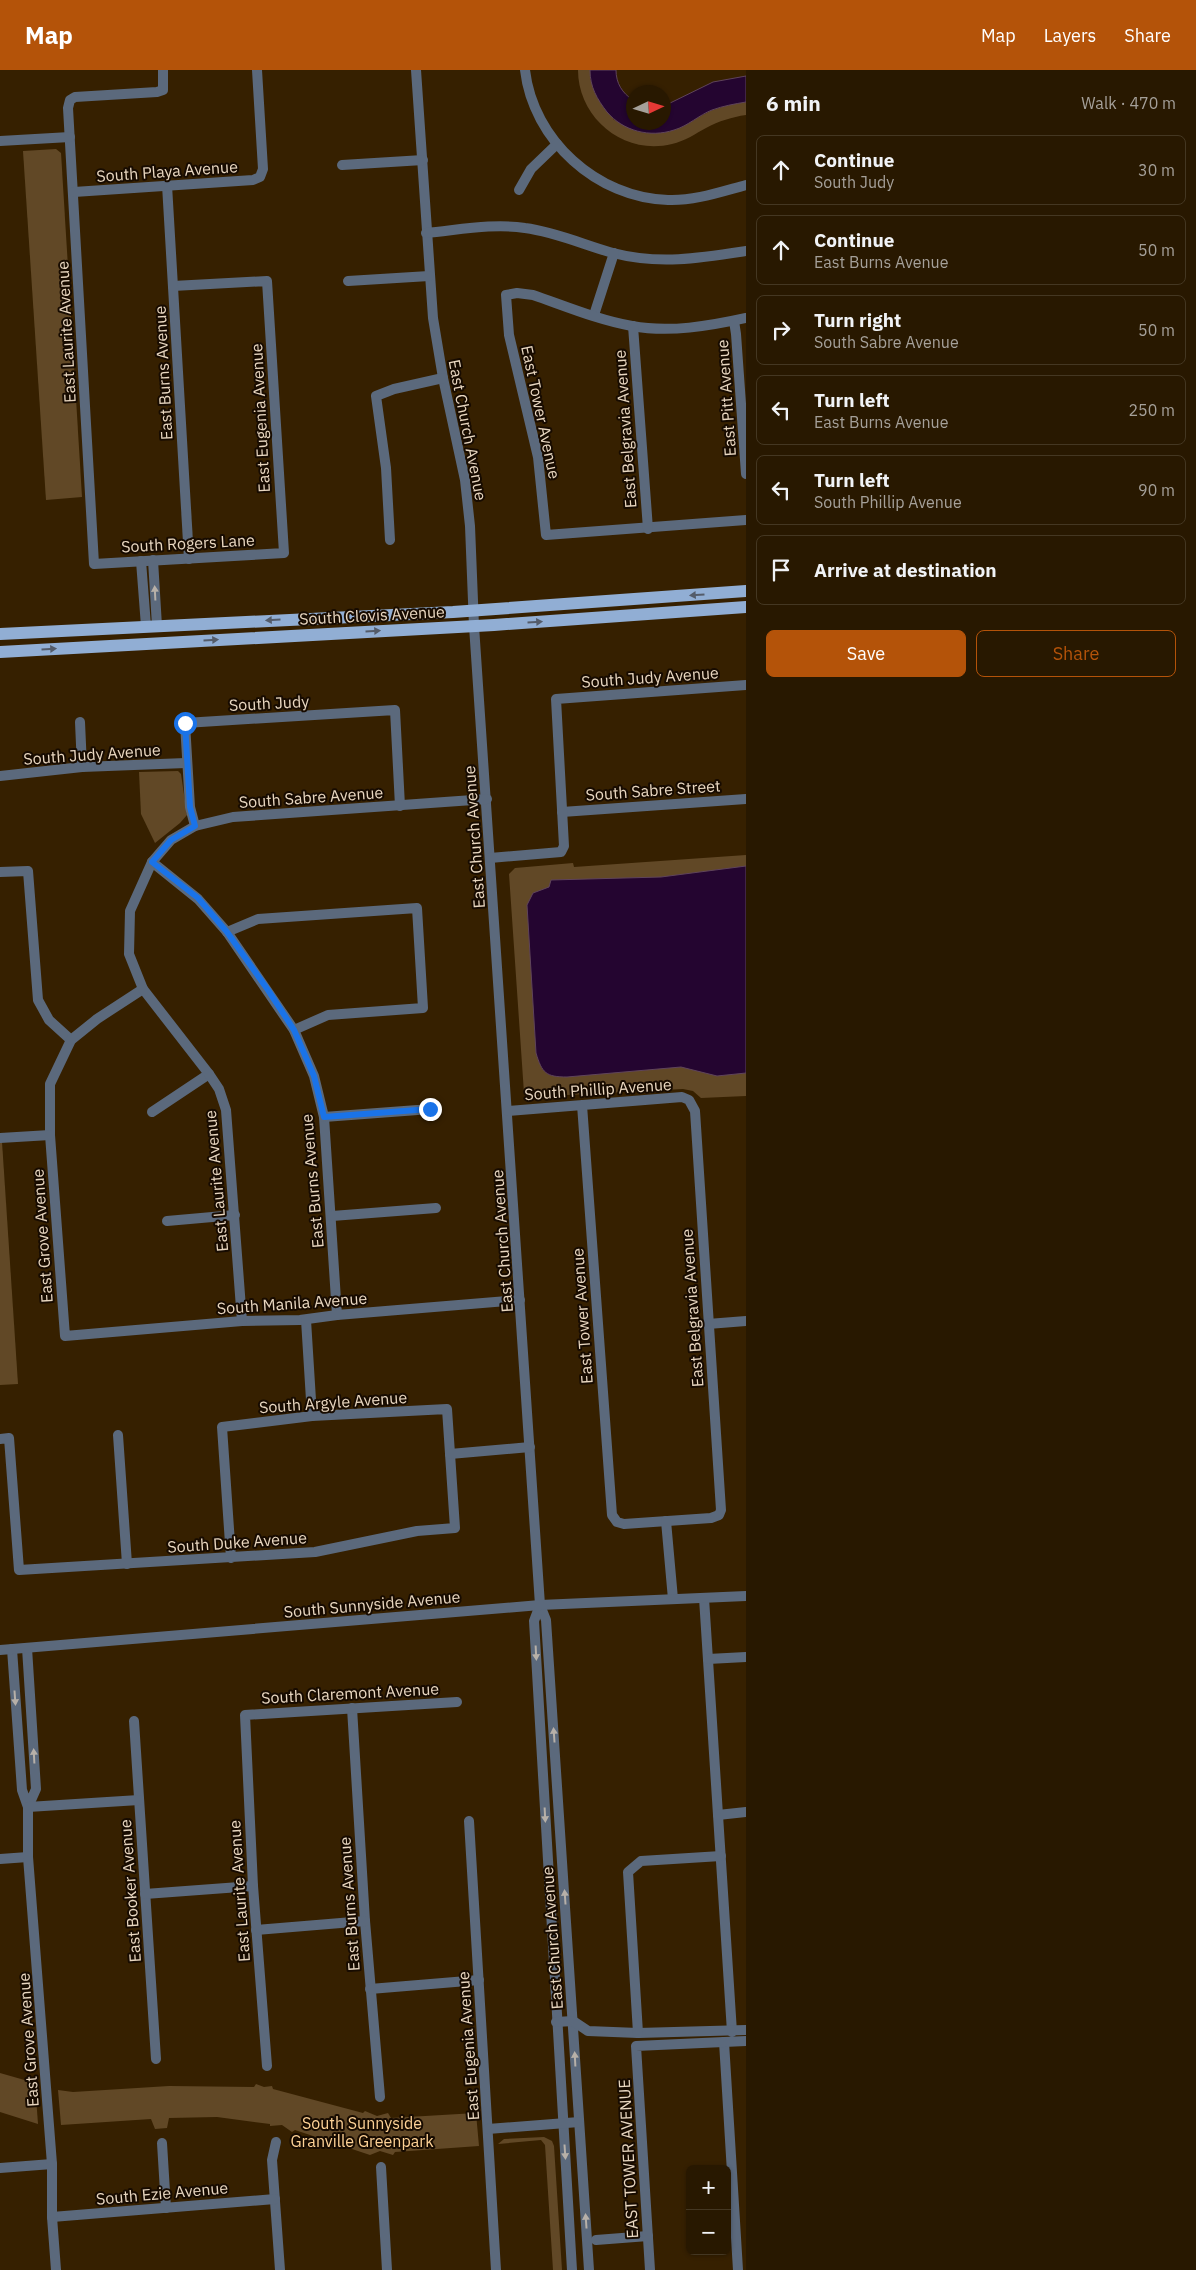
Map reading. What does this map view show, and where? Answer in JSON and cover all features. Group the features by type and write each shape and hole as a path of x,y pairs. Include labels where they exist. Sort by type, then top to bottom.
{"main road":[{"name":"South Clovis Avenue","path":"0,634 473,610 746,592"},
{"name":"South Clovis Avenue","path":"0,652 474,626 746,607"},
{"path":"0,643 34,640 47,632"}],"street":[{"name":"East Laurite Avenue","path":"94,564 68,108 70,100 75,97 157,92 163,90 163,70"},
{"name":"South Playa Avenue","path":"74,192 253,180 260,177 263,169 257,70"},
{"name":"East Church Avenue","path":"416,70 433,318 468,503 474,626 540,1605 546,1620 589,2270"},
{"path":"525,70 532,102 542,124 572,160 596,178 621,190 653,199 690,199 746,185"},
{"path":"0,142 70,137"},
{"path":"519,190 531,169 557,144"},
{"path":"342,165 423,160"},
{"name":"East Burns Avenue","path":"167,185 189,558"},
{"path":"426,233 491,226 525,228 561,235 614,254 680,261 746,251"},
{"path":"614,254 594,316 633,326 686,327 746,318"},
{"path":"348,281 429,276"},
{"name":"East Eugenia Avenue","path":"173,286 267,281 284,553"},
{"name":"East Tower Avenue","path":"594,316 533,295 517,293 506,295 509,335 538,456 546,535 648,529"},
{"name":"East Pitt Avenue","path":"734,321 746,474"},
{"name":"East Belgravia Avenue","path":"633,326 648,529"},
{"path":"390,540 386,468 376,396 394,389 443,378"},
{"path":"648,529 746,520"},
{"name":"South Rogers Lane","path":"94,564 284,553"},
{"path":"152,626 154,560"},
{"path":"142,561 152,626"},
{"name":"South Judy Avenue","path":"562,812 556,699 746,685"},
{"name":"South Judy","path":"186,763 185,723 395,710 400,806"},
{"path":"80,722 82,767"},
{"path":"186,763 190,807 195,826"},
{"name":"South Judy Avenue","path":"0,776 82,767 186,763"},
{"name":"South Sabre Avenue","path":"152,862 171,840 195,826 233,817 487,799"},
{"name":"South Sabre Street","path":"562,812 746,799"},
{"path":"490,858 561,852 564,846 562,812"},
{"name":"East Laurite Avenue","path":"152,862 130,911 129,954 143,989 209,1074 219,1089 226,1110 242,1321"},
{"name":"East Burns Avenue","path":"152,862 198,898 227,932 294,1030 314,1076 324,1117 337,1315"},
{"path":"0,872 28,871 38,1000 49,1020 71,1040 97,1019 143,989"},
{"path":"227,932 258,919 418,908 424,1008 328,1015 294,1030"},
{"name":"East Grove Avenue","path":"65,1336 50,1135 50,1084 71,1040"},
{"path":"152,1112 209,1074"},
{"name":"South Phillip Avenue","path":"508,1110 682,1097 689,1100"},
{"name":"East Belgravia Avenue","path":"666,1521 718,1515 721,1510 695,1112 689,1100"},
{"name":"East Tower Avenue","path":"582,1105 612,1515 617,1522 624,1524 666,1521"},
{"path":"324,1117 430,1109"},
{"path":"0,1138 50,1135"},
{"path":"332,1216 436,1208"},
{"path":"167,1221 235,1215"},
{"name":"South Manila Avenue","path":"65,1336 242,1321 306,1320 337,1315 520,1300"},
{"path":"306,1320 312,1416"},
{"path":"708,1324 746,1321"},
{"name":"South Argyle Avenue","path":"231,1558 222,1427 312,1416 447,1409 450,1454"},
{"path":"118,1435 127,1564"},
{"name":"South Duke Avenue","path":"4,1438 19,1570 314,1552 416,1531 455,1528 450,1454"},
{"path":"450,1454 530,1447"},
{"path":"666,1521 673,1599"},
{"name":"South Sunnyside Avenue","path":"0,1650 540,1605 746,1596"},
{"path":"704,1598 732,2032"},
{"name":"East Church Avenue","path":"540,1605 534,1621 572,2270"},
{"name":"East Grove Avenue","path":"27,1648 36,1789 28,1807"},
{"name":"East Grove Avenue","path":"12,1649 22,1790 28,1807 28,1857 52,2164 52,2217 56,2270"},
{"path":"708,1659 746,1657"},
{"name":"South Claremont Avenue","path":"244,1714 457,1702"},
{"name":"East Burns Avenue","path":"352,1708 365,1921 380,2097"},
{"name":"East Laurite Avenue","path":"244,1714 253,1886 267,2066"},
{"name":"East Booker Avenue","path":"134,1721 156,2059"},
{"path":"28,1807 139,1800"},
{"path":"718,1814 746,1812"},
{"name":"East Eugenia Avenue","path":"469,1821 496,2270"},
{"path":"638,2033 628,1872 642,1861 721,1856"},
{"path":"0,1859 28,1857"},
{"path":"145,1894 253,1886"},
{"path":"256,1930 365,1921"},
{"path":"370,1989 479,1980"},
{"path":"556,2022 573,2021 588,2031 638,2033 732,2032 746,2030"},
{"path":"738,2270 724,2042 746,2041"},
{"name":"EAST TOWER AVENUE","path":"650,2270 636,2046 724,2042"},
{"path":"488,2129 579,2122"},
{"path":"276,2142 272,2160 280,2270"},
{"path":"162,2143 166,2208"},
{"path":"0,2168 52,2164"},
{"path":"382,2167 388,2270"},
{"name":"South Ezie Avenue","path":"52,2217 275,2199"},
{"path":"596,2240 648,2236"}],"green space":[{"path":"578,70 590,70 590,79 614,120 626,122 626,130 675,130 710,111 746,102 746,115 721,121 672,144 654,146 637,144 621,139 595,118 586,104 580,87"},
{"path":"56,149 61,153 82,497 46,500 23,151"},
{"path":"178,771 181,774 187,815 155,843 141,814 139,772"},
{"path":"746,855 746,1096 701,1098 693,1091 683,1089 528,1097 524,1093 509,874 515,868 573,863 574,867"},
{"path":"0,1142 2,1142 18,1384 0,1385"},
{"path":"0,2073 35,2083 38,2124 0,2112"},
{"name":"South Sunnyside Granville Greenpark","path":"256,2084 264,2087 272,2086 273,2089 363,2113 365,2111 377,2116 388,2113 391,2118 476,2113 479,2146 395,2152 393,2155 380,2151 370,2155 295,2130 292,2132 282,2125 270,2126 270,2124 217,2117 169,2118 167,2128 155,2129 151,2119 61,2125 58,2090 73,2092 169,2086 254,2087"},
{"path":"544,2137 552,2141 554,2146 562,2270 553,2270 545,2145 541,2140 498,2144 504,2139"}],"shaded area":[{"path":"590,70 616,70 620,87 626,94 626,126 613,119 607,112 591,82"},
{"path":"746,76 746,102 712,110 674,130 656,133 634,130 671,130 671,103 713,82"},
{"path":"746,866 746,1073 717,1076 681,1067 567,1077 554,1076 546,1072 540,1065 536,1053 527,905 533,893 549,887 551,880 661,877"}],"route":[{"path":"185,723 190,807 195,826 171,840 152,862 198,898 227,932 268,990 294,1030 314,1076 324,1117 430,1109"}]}
